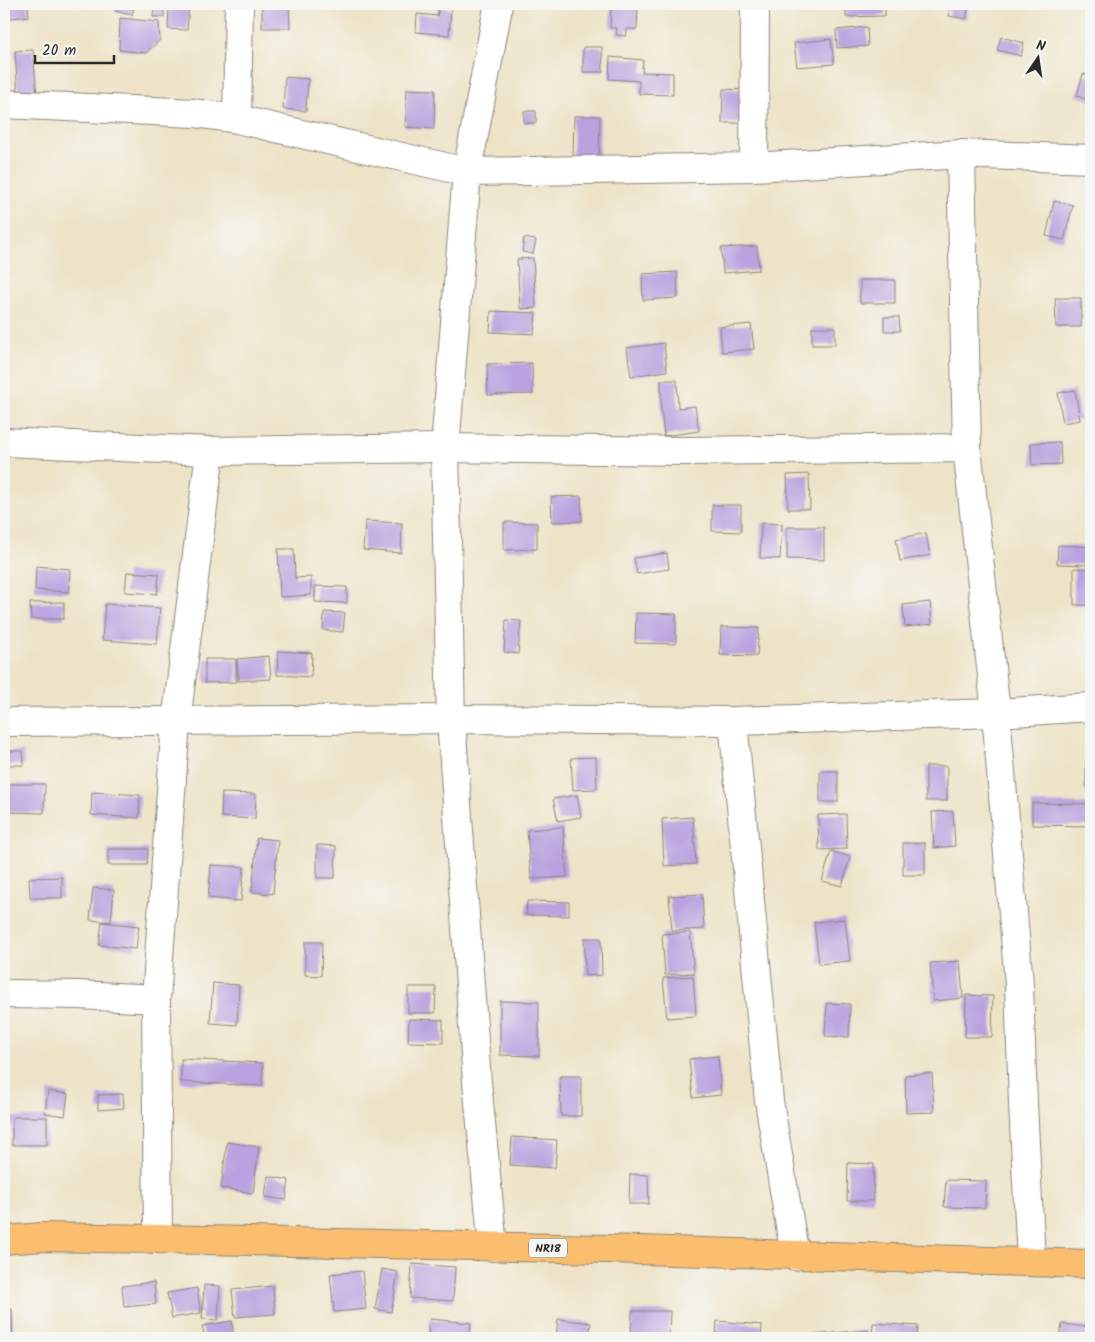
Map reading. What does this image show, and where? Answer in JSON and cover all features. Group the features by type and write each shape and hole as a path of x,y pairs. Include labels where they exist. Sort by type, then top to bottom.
{"main road":[{"name":"NR18","path":"4,1240 42,1237 158,1239 1091,1264"}],"street":[{"path":"237,119 239,4"},
{"path":"493,1247 477,1082 451,719 445,448 467,172 498,4"},
{"path":"754,167 755,4"},
{"path":"4,104 194,113 237,119 467,172 754,167 961,154 1091,159"},
{"path":"961,154 967,448 996,713 1018,984 1031,1261"},
{"path":"4,442 210,451 445,448 684,451 967,448"},
{"path":"158,1239 156,999 176,722 210,451"},
{"path":"4,722 451,719 734,721 996,713 1091,707"},
{"path":"734,721 769,1101 795,1256"},
{"path":"4,994 156,999"}],"building":[{"path":"4,4 28,4 29,16 4,19"},
{"path":"117,4 135,4 132,15 115,11"},
{"path":"154,4 164,4 164,17 153,17"},
{"path":"169,4 189,4 187,30 168,29"},
{"path":"262,4 289,4 290,28 262,28"},
{"path":"378,4 392,4 391,9 377,7"},
{"path":"402,4 428,4 428,8 402,8"},
{"path":"846,4 885,4 885,16 846,17"},
{"path":"951,4 969,4 966,19 949,16"},
{"path":"611,5 638,7 637,29 627,29 626,36 616,35 617,28 610,28"},
{"path":"439,7 451,9 449,35 416,32 417,14 437,16"},
{"path":"120,18 159,22 160,40 146,53 119,50"},
{"path":"867,27 868,46 837,48 836,30"},
{"path":"1001,37 1024,43 1021,56 997,50"},
{"path":"831,39 834,64 797,67 794,43"},
{"path":"583,47 602,47 603,72 583,72"},
{"path":"33,50 37,96 18,97 15,51"},
{"path":"610,57 643,60 642,72 673,73 673,95 639,94 639,81 609,79"},
{"path":"1083,74 1091,76 1091,101 1077,96"},
{"path":"285,77 308,79 306,111 283,109"},
{"path":"407,89 435,90 434,129 405,127"},
{"path":"723,89 745,90 745,123 722,123"},
{"path":"524,111 536,111 536,123 524,123"},
{"path":"574,116 600,116 599,159 573,158"},
{"path":"1054,201 1073,205 1064,240 1046,236"},
{"path":"524,238 536,240 533,254 522,252"},
{"path":"757,246 759,270 723,273 721,248"},
{"path":"533,258 536,308 520,309 517,259"},
{"path":"677,272 678,298 643,300 642,274"},
{"path":"860,280 895,280 895,303 860,303"},
{"path":"1055,298 1081,298 1081,327 1056,327"},
{"path":"491,311 536,313 534,334 490,332"},
{"path":"884,317 899,317 900,331 884,331"},
{"path":"751,324 754,349 722,352 720,327"},
{"path":"812,327 835,327 835,345 812,345"},
{"path":"664,343 667,371 631,376 627,348"},
{"path":"532,363 533,394 488,395 487,364"},
{"path":"661,380 677,380 678,408 695,406 699,431 664,436 661,410"},
{"path":"1075,390 1080,420 1063,423 1058,393"},
{"path":"1060,442 1061,464 1032,465 1031,443"},
{"path":"809,474 810,509 788,509 787,475"},
{"path":"581,496 582,521 552,522 551,497"},
{"path":"712,505 741,505 741,532 712,531"},
{"path":"365,521 402,523 401,553 363,550"},
{"path":"504,522 537,523 537,549 504,550"},
{"path":"761,523 782,524 780,559 760,558"},
{"path":"787,527 824,527 824,560 787,559"},
{"path":"926,533 930,555 900,561 896,539"},
{"path":"1058,545 1091,547 1091,565 1057,564"},
{"path":"278,549 294,549 295,578 311,577 311,595 280,597"},
{"path":"667,553 669,569 637,574 634,558"},
{"path":"36,566 70,569 69,592 35,590"},
{"path":"1074,568 1090,569 1090,605 1074,605"},
{"path":"127,572 159,574 157,594 125,592"},
{"path":"315,586 347,587 347,603 315,602"},
{"path":"64,602 64,619 31,619 30,603"},
{"path":"930,602 932,624 905,627 903,605"},
{"path":"105,604 160,608 157,644 102,640"},
{"path":"324,612 345,613 343,632 323,630"},
{"path":"636,613 676,614 676,644 635,643"},
{"path":"506,620 521,621 518,654 504,652"},
{"path":"721,627 759,628 757,656 720,655"},
{"path":"278,651 312,653 311,677 277,675"},
{"path":"269,656 271,679 239,681 237,659"},
{"path":"205,659 236,659 237,682 205,683"},
{"path":"4,751 23,751 24,765 4,765"},
{"path":"596,757 597,789 573,790 571,758"},
{"path":"1086,761 1091,761 1091,787 1086,787"},
{"path":"926,766 947,766 947,801 926,801"},
{"path":"820,771 838,771 838,802 820,802"},
{"path":"4,784 45,784 44,813 4,812"},
{"path":"92,792 140,795 139,818 91,815"},
{"path":"222,793 256,794 255,819 221,817"},
{"path":"577,795 581,817 558,821 553,799"},
{"path":"1032,803 1091,804 1091,826 1032,825"},
{"path":"953,811 955,846 934,848 932,812"},
{"path":"846,814 847,849 819,850 818,815"},
{"path":"693,817 696,864 664,866 662,819"},
{"path":"563,827 567,877 531,879 527,830"},
{"path":"257,838 278,840 273,894 252,892"},
{"path":"903,843 925,843 925,875 903,875"},
{"path":"317,845 336,846 335,878 317,878"},
{"path":"108,849 148,849 147,865 108,865"},
{"path":"831,851 850,857 842,886 822,881"},
{"path":"211,865 244,867 241,901 208,898"},
{"path":"62,877 62,898 30,898 29,878"},
{"path":"93,888 114,890 111,922 90,920"},
{"path":"702,894 704,929 672,931 669,896"},
{"path":"527,901 569,902 569,916 526,915"},
{"path":"845,919 850,961 819,964 814,922"},
{"path":"102,922 139,926 136,949 99,945"},
{"path":"690,932 694,973 665,975 662,934"},
{"path":"584,938 601,938 602,975 585,976"},
{"path":"305,942 322,942 321,976 305,975"},
{"path":"960,961 963,998 933,1001 930,963"},
{"path":"693,976 696,1016 667,1018 663,978"},
{"path":"213,983 239,985 237,1025 210,1023"},
{"path":"408,987 436,987 435,1013 408,1013"},
{"path":"966,995 993,996 992,1037 965,1037"},
{"path":"500,1001 539,1002 539,1056 500,1055"},
{"path":"827,1003 850,1004 849,1037 825,1036"},
{"path":"409,1019 443,1020 443,1043 408,1042"},
{"path":"718,1056 721,1095 693,1098 689,1059"},
{"path":"181,1059 263,1063 262,1086 181,1082"},
{"path":"932,1073 934,1112 906,1113 905,1075"},
{"path":"560,1076 581,1076 581,1116 561,1116"},
{"path":"48,1091 68,1094 65,1116 45,1113"},
{"path":"123,1094 124,1108 98,1110 98,1095"},
{"path":"12,1117 47,1117 47,1145 12,1145"},
{"path":"512,1137 557,1140 555,1168 510,1165"},
{"path":"227,1142 259,1147 253,1193 221,1188"},
{"path":"848,1163 874,1164 873,1201 847,1201"},
{"path":"630,1174 648,1175 649,1204 629,1204"},
{"path":"268,1176 289,1180 286,1200 265,1197"},
{"path":"946,1180 986,1181 985,1208 944,1207"},
{"path":"412,1264 455,1267 453,1301 410,1298"},
{"path":"382,1269 398,1272 391,1312 375,1309"},
{"path":"362,1271 366,1309 334,1312 330,1274"},
{"path":"154,1282 156,1304 124,1307 122,1286"},
{"path":"204,1285 220,1286 218,1320 202,1319"},
{"path":"273,1286 275,1314 235,1317 232,1290"},
{"path":"197,1288 201,1313 172,1318 167,1293"},
{"path":"4,1309 12,1309 13,1338 4,1338"},
{"path":"632,1311 670,1311 669,1338 631,1338"},
{"path":"430,1319 471,1323 469,1338 428,1335"},
{"path":"558,1319 591,1323 589,1338 556,1338"},
{"path":"232,1321 234,1338 205,1338 202,1326"},
{"path":"717,1321 762,1325 761,1338 716,1338"},
{"path":"873,1323 918,1326 917,1338 872,1338"},
{"path":"1062,1324 1088,1327 1087,1338 1060,1338"},
{"path":"868,1330 868,1338 812,1338 811,1335"},
{"path":"800,1335 800,1338 768,1338 768,1336"},
{"path":"946,1335 970,1337 970,1338 946,1338"},
{"path":"108,1336 108,1338 87,1338 87,1337"}]}
